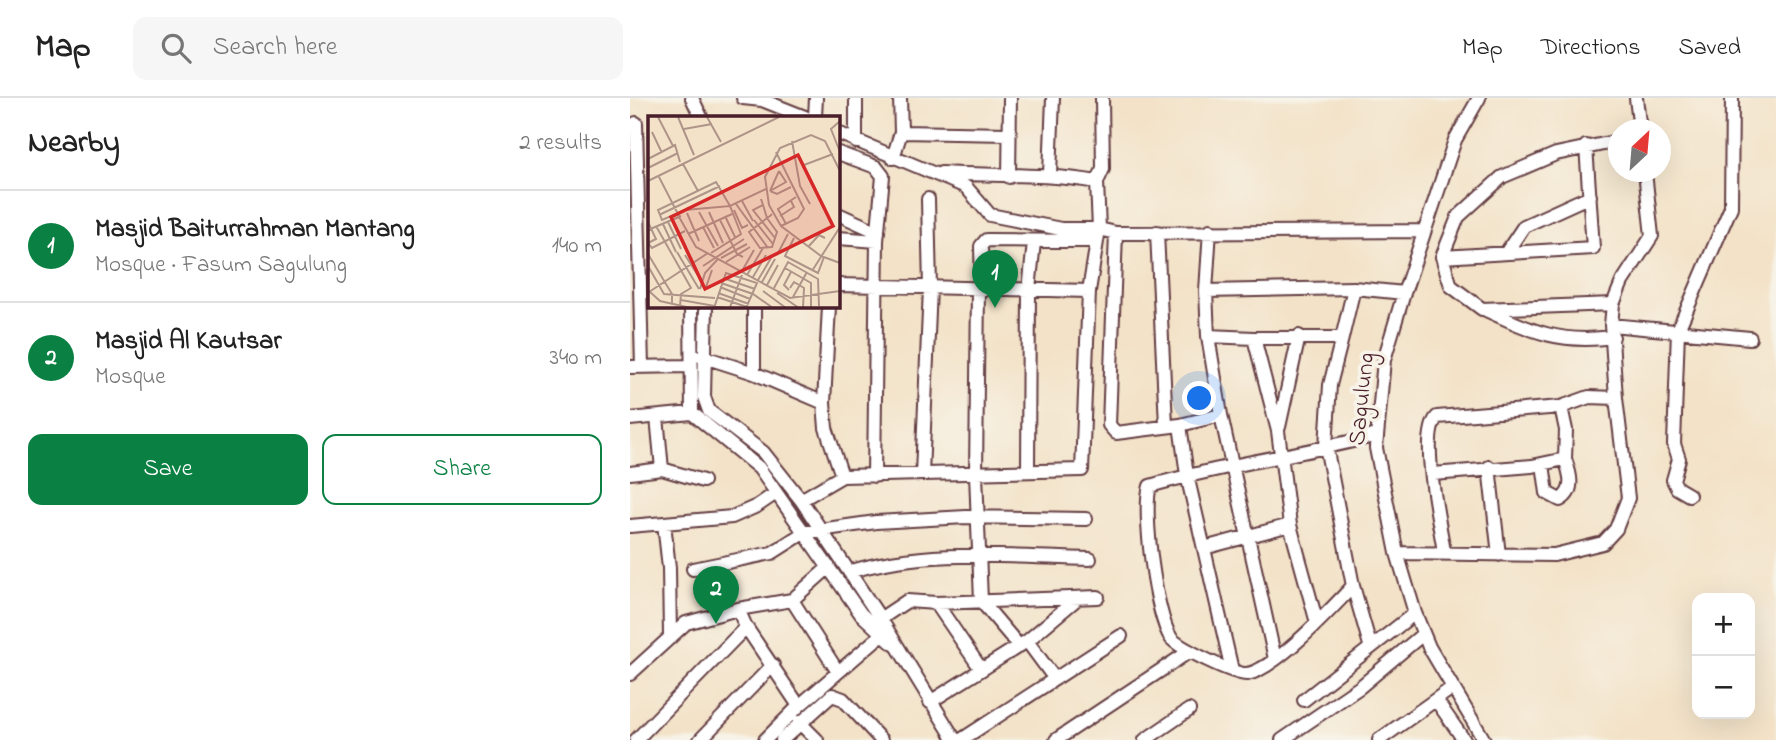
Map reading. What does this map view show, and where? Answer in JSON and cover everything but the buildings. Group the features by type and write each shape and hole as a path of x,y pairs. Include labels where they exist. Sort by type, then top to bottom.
{"street":[{"path":"743,98 762,100 802,116"},
{"path":"815,116 816,98"},
{"path":"856,98 856,142"},
{"path":"894,158 901,132 900,98"},
{"path":"1009,177 1010,98"},
{"path":"1050,174 1053,98"},
{"path":"801,500 842,476 1082,470 1089,291 1098,235 1097,182 1102,169 1102,98"},
{"name":"Sagulung","path":"1479,98 1455,140 1404,293 1384,360 1377,435 1384,498 1415,613 1423,634 1452,688 1484,740"},
{"path":"1636,98 1639,119"},
{"path":"1689,495 1677,488 1673,480 1679,459 1674,444 1678,330 1731,207 1732,98"},
{"path":"639,123 640,245 636,367 691,366"},
{"path":"901,132 1008,134"},
{"path":"840,134 966,187 990,215 1098,235"},
{"path":"1608,143 1586,146 1527,164 1502,177 1458,217 1442,257 1451,285 1482,309 1557,338 1579,341 1612,331 1678,330 1749,338"},
{"path":"1442,257 1593,248 1586,146"},
{"path":"840,154 876,167 883,176 878,236 874,477"},
{"path":"932,172 1009,177 1050,174 1097,182"},
{"path":"1397,554 1444,552 1554,555 1603,543 1616,529 1629,498 1616,398 1612,304 1622,282 1652,236 1646,182"},
{"path":"1507,253 1524,226 1590,196"},
{"path":"922,474 930,288 928,200"},
{"path":"840,215 878,236"},
{"path":"1055,679 981,601 976,474 983,242 1034,242 1116,233 1210,230 1424,231"},
{"path":"1210,230 1206,291 1209,336 1221,415 1275,659"},
{"path":"1157,232 1166,425"},
{"path":"1116,233 1109,425 1116,433 1180,425 1221,415"},
{"path":"840,238 878,236"},
{"path":"1028,471 1029,290 1034,242"},
{"path":"840,285 1089,291"},
{"path":"1206,291 1354,288 1404,293"},
{"path":"1354,288 1330,386 1326,446 1353,586 1370,645"},
{"path":"1482,309 1612,304"},
{"path":"691,308 692,413"},
{"path":"706,308 707,358 704,397 709,411 763,452 824,531 880,627"},
{"path":"754,308 754,373"},
{"path":"830,308 824,403 826,428 842,476"},
{"path":"1209,336 1342,338"},
{"path":"1278,431 1298,336"},
{"path":"1254,338 1278,431 1290,525 1317,623"},
{"path":"691,352 754,373 824,403"},
{"path":"691,380 705,380"},
{"path":"1444,552 1429,443 1430,424 1437,417 1561,407 1589,397 1616,398"},
{"path":"1543,464 1547,493 1560,500 1566,495 1571,479 1565,459 1566,430 1561,407"},
{"path":"630,419 692,413 759,468 830,567 894,645 955,740"},
{"path":"657,417 662,469"},
{"path":"1180,425 1187,475 1231,670"},
{"path":"1353,586 1317,623 1260,670 1244,674 1190,652 1171,638 1151,567 1148,490 1150,486 1187,475 1377,435"},
{"path":"1433,474 1543,464 1565,459"},
{"path":"1489,467 1499,555"},
{"path":"630,473 662,469 703,481"},
{"path":"630,526 742,514 776,492"},
{"path":"693,569 772,553 805,532 876,522 978,517 1086,519"},
{"path":"664,523 669,568 670,636"},
{"path":"1204,548 1290,525"},
{"path":"849,572 880,563 980,556 1090,559"},
{"path":"630,674 686,623 738,609 792,600 830,567"},
{"path":"765,740 838,672 907,601 936,603 1098,597"},
{"path":"930,702 1023,643 1078,598"},
{"path":"792,600 838,672"},
{"path":"936,603 981,669"},
{"path":"738,609 746,627 799,706"},
{"path":"1304,700 1370,645 1415,613"},
{"path":"636,740 746,627"},
{"path":"1282,740 1360,687 1423,634"},
{"path":"961,740 1121,636"},
{"path":"1056,740 1190,652"},
{"path":"700,740 772,664"},
{"path":"1378,740 1452,688"},
{"path":"782,740 832,695 843,699 881,740"},
{"path":"1436,700 1462,739"},
{"path":"1145,740 1189,710"},
{"path":"799,722 817,740"}],"place":[{"name":"Masjid Baiturrahman Mantang","path":"995,308"},
{"name":"Masjid Al Kautsar","path":"716,624"}]}
